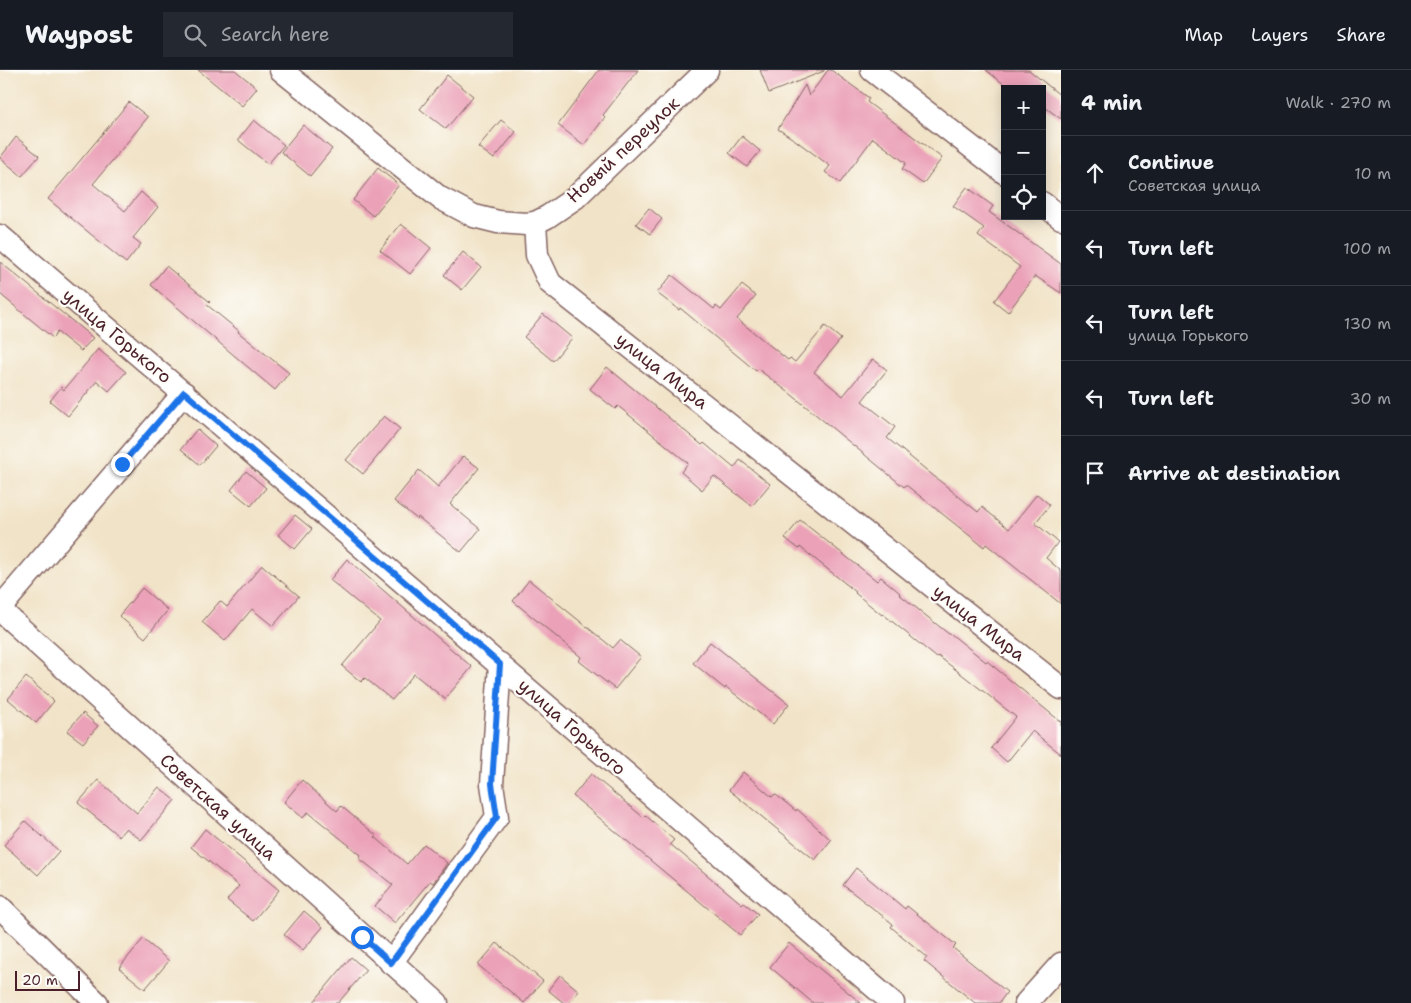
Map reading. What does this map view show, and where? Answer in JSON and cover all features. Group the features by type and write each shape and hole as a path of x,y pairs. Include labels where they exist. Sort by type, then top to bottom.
{"street":[{"path":"281,70 440,198 474,216 498,222 530,223"},
{"name":"Новый переулок","path":"530,223 547,217 575,198 707,70"},
{"path":"872,70 1001,170"},
{"path":"1046,206 1061,218"},
{"name":"улица Мира","path":"530,223 537,255 550,283 1061,688"},
{"name":"улица Горького","path":"0,236 184,392 893,1003"},
{"path":"0,609 184,392"},
{"name":"Советская улица","path":"0,609 437,1003"},
{"path":"391,963 497,817 492,784 500,664"},
{"path":"0,907 97,1003"},
{"path":"1026,1003 1061,964"}],"building":[{"path":"198,70 235,70 257,88 242,106"},
{"path":"599,70 638,70 603,115 605,117 584,145 558,125"},
{"path":"760,70 824,70 824,71 769,93"},
{"path":"828,70 831,70 869,98 867,102 942,158 923,184 902,169 906,163 873,138 840,183 825,172 830,166 778,129 805,85 809,96"},
{"path":"986,70 1029,70 1061,96 1061,119 1046,108 1046,85 1005,85"},
{"path":"447,75 473,96 446,129 420,109"},
{"path":"129,102 148,117 93,184 125,211 141,192 158,207 133,238 141,244 126,263 48,199"},
{"path":"254,120 284,145 268,164 238,140"},
{"path":"501,120 516,132 494,159 478,147"},
{"path":"303,125 332,149 310,176 281,152"},
{"path":"742,136 760,151 747,167 729,153"},
{"path":"16,137 39,156 22,176 0,158"},
{"path":"378,168 399,185 373,216 353,200"},
{"path":"967,187 993,206 989,212 1061,264 1061,293 1035,276 1008,312 994,301 1020,267 978,236 984,228 953,206"},
{"path":"649,208 662,219 650,234 636,224"},
{"path":"401,224 431,248 410,274 380,250"},
{"path":"463,252 481,267 462,290 444,275"},
{"path":"0,262 93,338 81,351 57,332 53,338 0,294"},
{"path":"166,266 210,302 207,305 238,332 289,373 275,390 151,285"},
{"path":"672,275 714,309 716,306 721,310 742,285 756,296 737,319 788,360 790,358 795,362 825,326 841,339 814,372 843,396 873,359 887,370 862,401 895,427 887,438 978,512 982,507 1009,529 1037,494 1050,505 1035,523 1058,542 1046,558 1061,571 1061,604 986,544 984,547 906,485 904,487 792,395 758,369 756,371 680,308 679,310 657,293"},
{"path":"543,314 572,338 553,361 524,337"},
{"path":"98,349 126,372 109,391 97,381 68,416 50,401 61,387 64,390"},
{"path":"607,367 702,445 704,443 734,468 740,460 770,484 752,506 714,476 702,490 681,472 688,463 618,406 615,409 590,389"},
{"path":"384,416 400,429 363,474 346,460"},
{"path":"197,429 216,446 200,465 181,449"},
{"path":"463,456 479,468 450,504 480,529 461,552 418,517 417,519 394,501 419,470 438,487"},
{"path":"246,471 266,488 251,506 231,490"},
{"path":"295,515 312,529 295,549 278,535"},
{"path":"800,520 877,581 881,577 899,594 950,635 987,661 1061,722 1061,754 1032,731 1007,762 991,748 1016,717 882,615 800,547 799,549 785,538"},
{"path":"347,559 472,667 445,699 414,674 392,700 365,678 361,682 342,666 380,621 330,580"},
{"path":"262,565 299,596 273,626 252,609 225,641 202,622 220,601 227,607"},
{"path":"529,580 613,648 620,640 641,657 615,689 579,661 581,657 513,601"},
{"path":"142,588 168,610 145,638 119,616"},
{"path":"710,642 789,704 773,724 693,663"},
{"path":"26,677 54,701 36,723 8,699"},
{"path":"83,713 98,726 83,743 67,731"},
{"path":"743,772 772,797 775,794 796,811 797,809 831,840 815,860 729,790"},
{"path":"591,774 643,817 645,815 674,840 670,844 742,904 743,902 758,914 740,935 573,796"},
{"path":"98,780 137,813 159,787 175,800 141,840 126,828 119,836 78,803"},
{"path":"302,780 337,811 341,806 407,864 424,844 447,863 433,883 430,881 395,923 375,906 393,885 359,858 361,855 308,812 303,818 284,802"},
{"path":"25,821 59,851 38,875 4,845"},
{"path":"205,829 279,890 253,921 227,900 239,886 191,847"},
{"path":"856,868 905,909 907,906 956,945 953,948 1007,992 999,1003 975,1003 924,961 927,957 891,927 893,924 843,885"},
{"path":"304,911 323,927 303,950 284,935"},
{"path":"143,939 169,961 145,989 119,968"},
{"path":"497,943 543,981 524,1003 478,965"},
{"path":"789,943 861,1003 813,1003 770,967"},
{"path":"351,957 366,970 338,1003 313,1003"},
{"path":"560,975 579,991 569,1003 564,1003 548,990"}],"route":[{"path":"122,464 184,392 500,664 492,784 497,817 391,963 362,937"}]}
